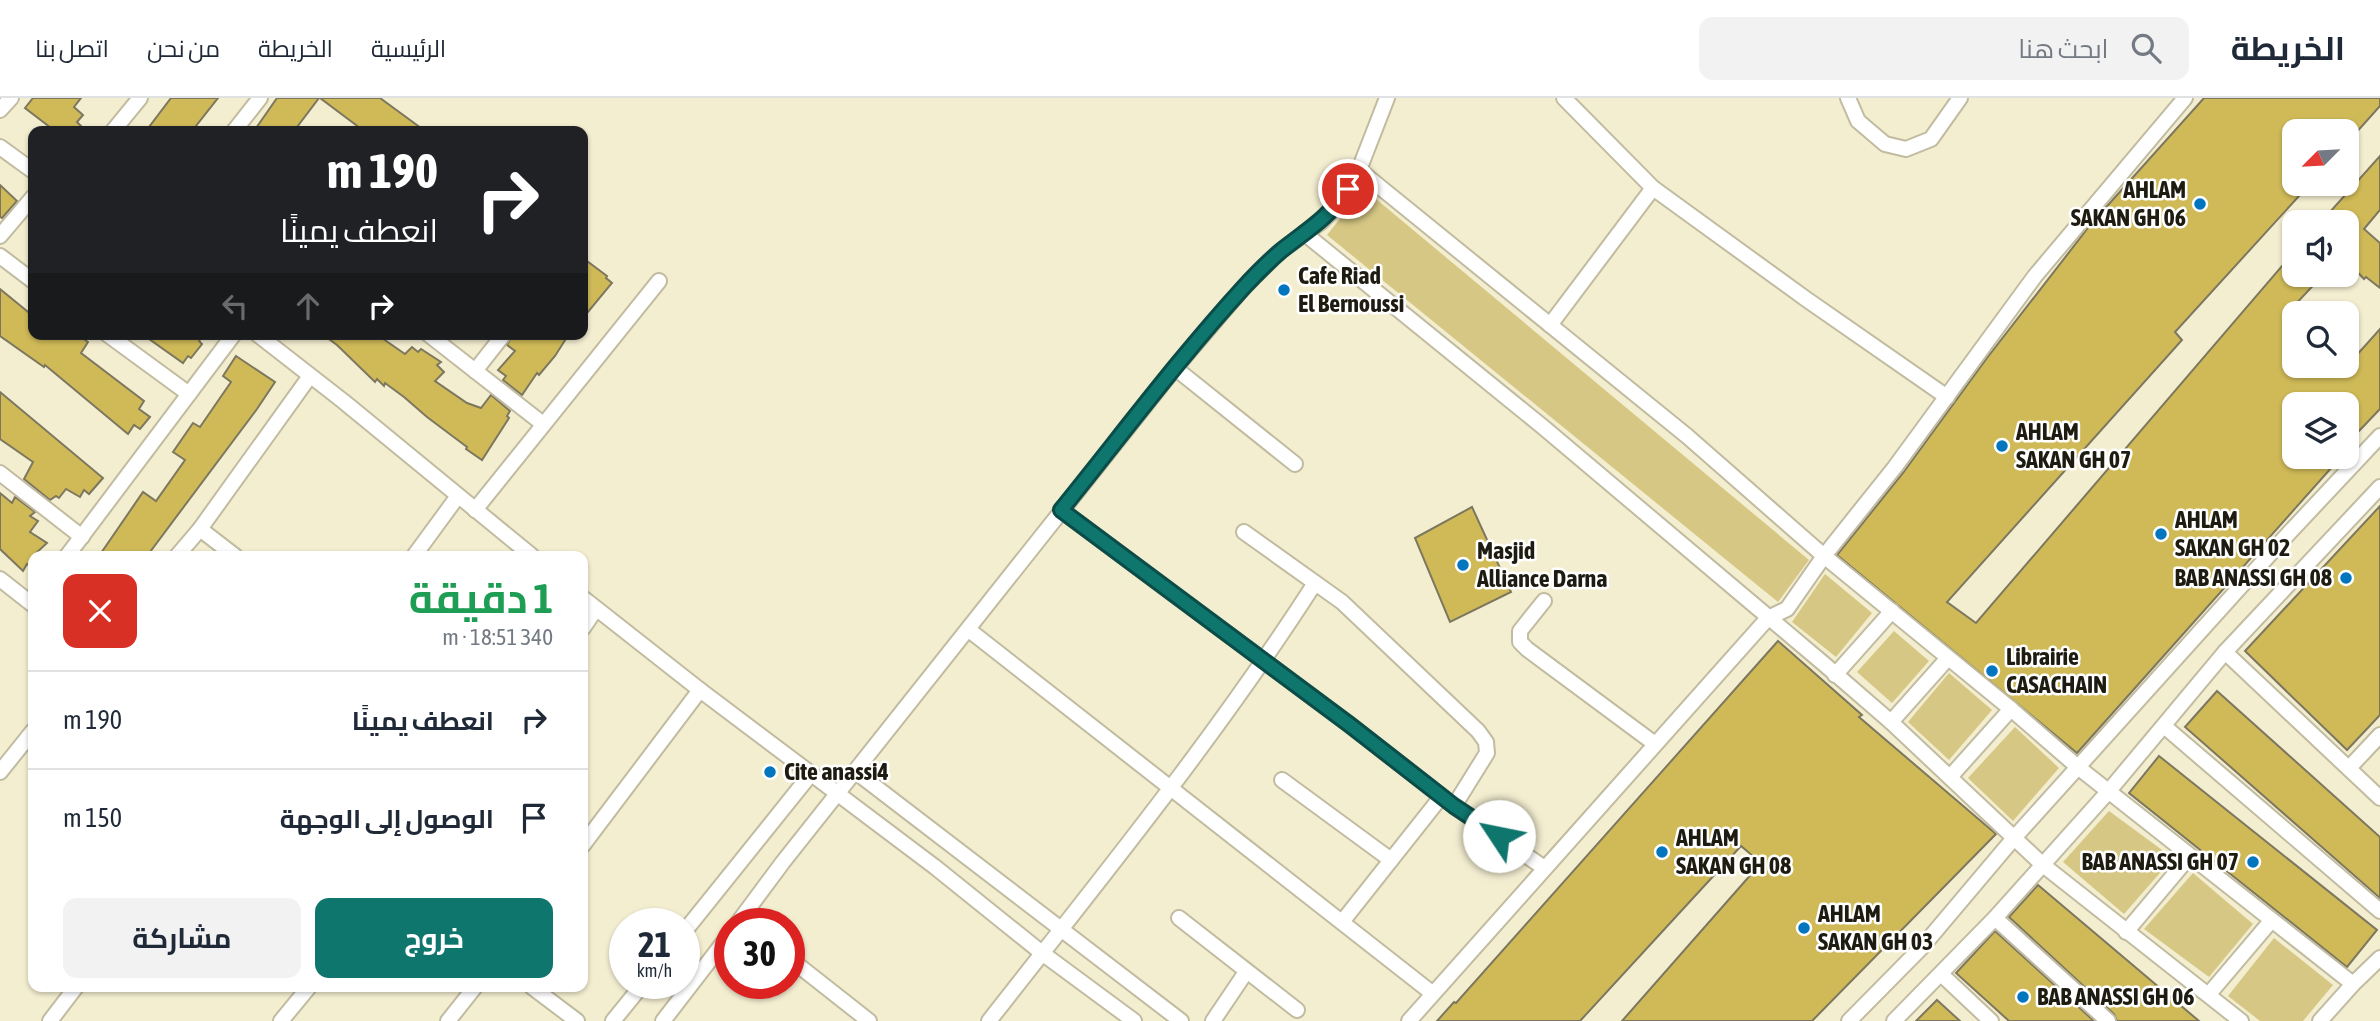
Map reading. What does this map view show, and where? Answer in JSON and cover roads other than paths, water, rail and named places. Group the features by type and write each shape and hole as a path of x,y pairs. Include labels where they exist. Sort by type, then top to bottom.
{"street":[{"path":"0,110 11,98"},
{"path":"117,126 140,98"},
{"path":"238,126 260,98"},
{"path":"752,908 837,795 1175,368 1244,287 1279,252 1321,222 1335,207 1359,170 1387,98"},
{"path":"1848,98 1858,121 1885,144 1906,149 1931,139 1960,98"},
{"path":"1409,1021 1768,618 1787,609 2035,276 2185,98"},
{"path":"1566,99 1653,188 1947,397"},
{"path":"0,147 28,167"},
{"path":"1359,170 1687,436 1824,556 2108,792 2353,984"},
{"path":"1550,325 1653,188"},
{"path":"0,236 28,203"},
{"path":"1304,233 1543,427 1835,674 1891,722 2043,865 2241,1021"},
{"path":"0,256 28,277"},
{"path":"475,510 659,282"},
{"path":"115,340 189,394"},
{"path":"71,551 230,340"},
{"path":"265,340 526,551"},
{"path":"436,340 543,424"},
{"path":"475,371 499,340"},
{"path":"1175,368 1295,464"},
{"path":"181,551 310,376"},
{"path":"1849,1021 1922,947 2014,838 2380,436"},
{"path":"0,473 82,537"},
{"path":"1894,1021 1995,918 2108,792 2225,652 2380,487"},
{"path":"418,551 458,496"},
{"path":"1061,510 1441,797 1544,867"},
{"path":"200,529 229,551"},
{"path":"1244,533 1342,602 1478,731 1486,742 1487,754 1454,806"},
{"path":"0,579 28,599"},
{"path":"989,1021 1062,930 1265,662 1315,583"},
{"path":"1544,601 1520,631 1520,642 1655,744"},
{"path":"588,602 699,691 935,867 1042,953 1134,1021"},
{"path":"588,621 596,609"},
{"path":"1835,674 1892,611"},
{"path":"969,630 1432,993"},
{"path":"2225,652 2380,798"},
{"path":"1891,722 1948,658"},
{"path":"588,838 699,691"},
{"path":"1950,778 2011,709"},
{"path":"2164,726 2380,911"},
{"path":"2349,768 2380,735"},
{"path":"0,772 28,737"},
{"path":"856,772 1181,1021"},
{"path":"700,912 810,775"},
{"path":"1282,780 1391,860"},
{"path":"1342,922 1441,797"},
{"path":"2126,932 2189,857"},
{"path":"1179,918 1297,1010"},
{"path":"1995,918 2108,1021"},
{"path":"2209,994 2271,921"},
{"path":"663,1021 714,955"},
{"path":"2320,1021 2380,958"},
{"path":"805,971 869,1021"},
{"path":"1213,1021 1246,972"},
{"path":"1941,974 1990,1021"},
{"path":"50,1021 72,992"},
{"path":"281,1021 305,992"},
{"path":"448,1021 471,992"},
{"path":"539,992 578,1021"},
{"path":"613,1021 631,999"}],"place":[{"name":"AHLAM SAKAN GH 06","path":"2200,204"},
{"name":"Cafe Riad El Bernoussi","path":"1284,290"},
{"name":"AHLAM SAKAN GH 07","path":"2002,446"},
{"name":"AHLAM SAKAN GH 02","path":"2161,534"},
{"name":"Masjid Alliance Darna","path":"1463,565"},
{"name":"BAB ANASSI GH 08","path":"2346,578"},
{"name":"Librairie CASACHAIN","path":"1992,671"},
{"name":"Cite anassi4","path":"770,772"},
{"name":"AHLAM SAKAN GH 08","path":"1662,852"},
{"name":"BAB ANASSI GH 07","path":"2253,862"},
{"name":"AHLAM SAKAN GH 03","path":"1804,928"},
{"name":"BAB ANASSI GH 06","path":"2023,997"}]}
